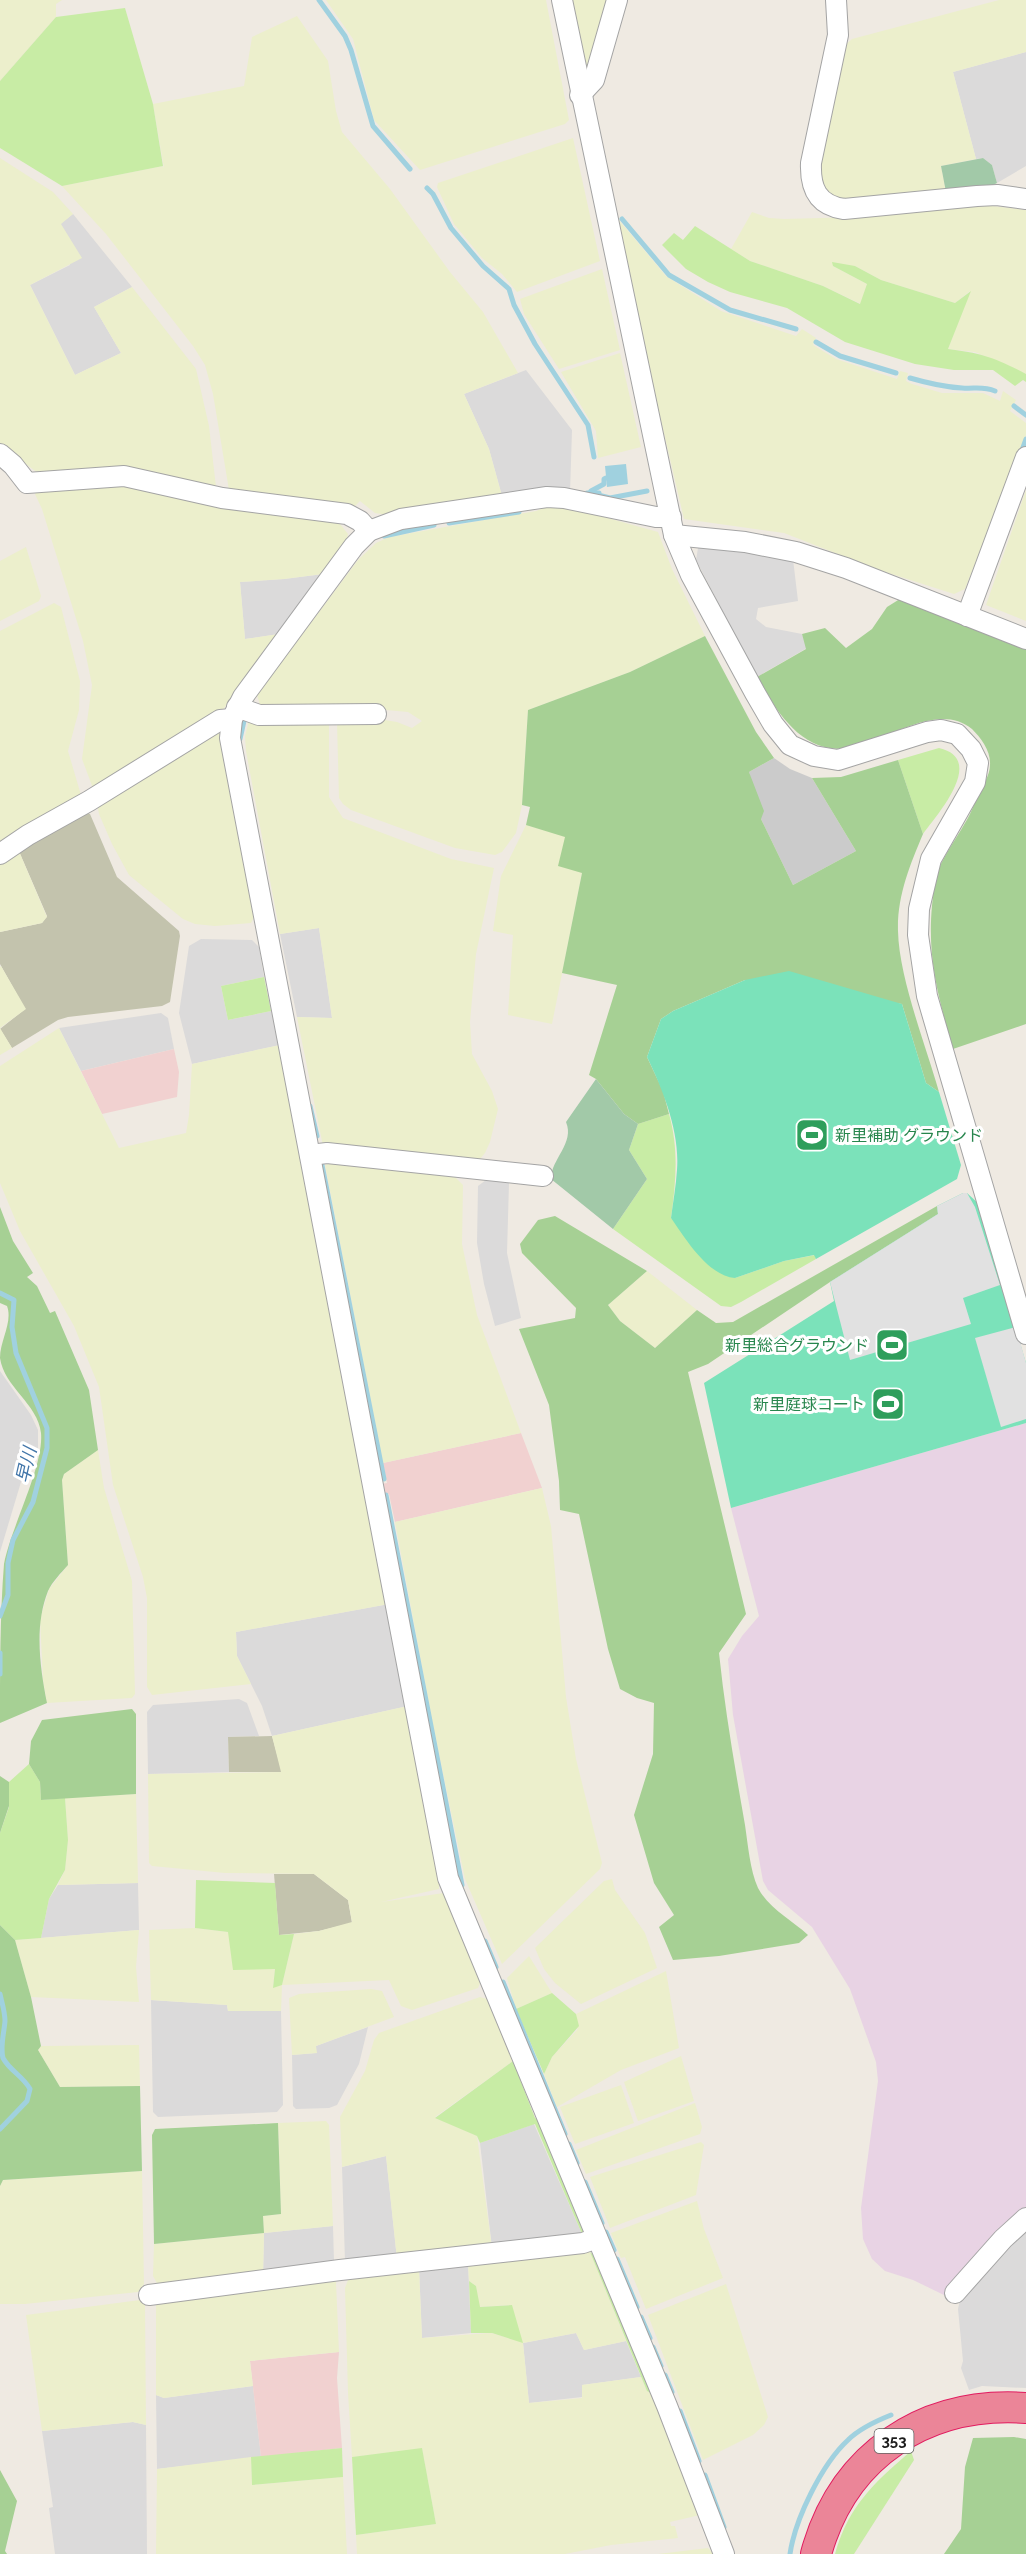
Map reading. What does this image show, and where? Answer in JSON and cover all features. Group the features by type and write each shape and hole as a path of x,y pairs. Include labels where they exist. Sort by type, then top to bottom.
{"highway":[{"name":"353","path":"816,2554 828,2519 844,2492 870,2462 897,2439 912,2429 946,2414 996,2407 1026,2408"}],"street":[{"path":"562,0 580,95 673,526 691,575 760,703 790,745 814,756 838,760 927,732 941,730 957,734 965,741 978,763 975,782 931,858 919,909 920,954 927,996 1026,1334"},
{"path":"580,95 594,80 617,0"},
{"path":"836,0 838,35 836,51 811,163 810,179 820,198 830,207 844,209 997,195 1026,199"},
{"path":"0,454 13,465 27,483 124,476 222,498 347,514 360,521 369,531"},
{"path":"967,616 1026,457"},
{"path":"724,2554 667,2406 448,1878 232,753 235,713 260,672 354,546 369,531 401,519 547,497 564,498 656,517 673,526 778,547 846,568 1026,639"},
{"path":"0,854 28,835 235,713 259,715 376,714"},
{"path":"310,1155 327,1153 543,1176"},
{"path":"955,2293 1003,2239 1026,2218"},
{"path":"149,2295 340,2270 583,2243 597,2238"}],"shaded area":[{"path":"0,0 62,0 56,4 56,17 0,81"},
{"path":"326,0 546,0 569,120 565,124 420,170 374,120 353,39"},
{"path":"571,0 611,0 586,72"},
{"path":"999,0 1026,0 1026,52 953,72 976,159 941,166 946,192 853,203 828,194 817,174 844,46 852,39"},
{"path":"297,16 328,61 336,111 342,132 390,189 450,272 483,312 518,373 464,394 489,449 502,496 388,515 375,513 360,501 353,508 229,490 213,394 205,365 193,346 106,234 62,186 163,166 164,168 153,104 244,86 252,37"},
{"path":"1026,52 1026,166 997,183 992,165 983,158 976,159 953,72"},
{"path":"573,138 600,261 517,292 502,274 482,258 454,224 437,187 438,183"},
{"path":"0,158 53,192 73,214 61,224 82,258 30,285 75,375 121,353 94,307 132,287 196,369 209,426 216,487 38,473 0,445"},
{"path":"984,205 1026,210 1026,374 975,352 948,349 970,291 955,303 881,280 855,266 833,266 867,284 861,304 823,286 750,261 731,249 752,212 769,218 784,219 858,217"},
{"path":"73,214 132,287 94,307 121,353 75,375 30,285 70,265 60,224"},
{"path":"618,219 666,276 721,311 796,336 802,329 816,338 813,345 836,359 897,379 900,371 908,373 906,381 912,384 942,393 983,393 1000,401 1003,391 1016,400 1010,411 1026,423 1026,435 965,589 954,594 876,569 784,533 684,519 642,339"},
{"path":"602,269 620,350 559,369 524,314 520,299"},
{"path":"620,353 641,447 598,458 596,431 561,372"},
{"path":"526,370 572,430 570,493 556,487 502,496 489,449 464,394"},
{"path":"125,482 336,519 348,534 346,542 323,574 240,582 245,639 279,634 222,711 94,791 82,759 92,685 83,641 42,509 35,494 39,489"},
{"path":"1026,490 1026,621 986,605"},
{"path":"551,505 561,505 658,532 672,569 705,636 630,672 528,710 522,805 516,833 502,852 495,855 455,848 351,810 339,798 337,723 379,719 397,722 412,728 422,721 408,712 375,709 261,708 257,695 358,560 376,543 389,537 536,511"},
{"path":"26,547 41,596 39,601 0,621 0,561"},
{"path":"698,548 745,548 793,559 798,601 758,608 756,619 766,627 802,634 807,648 757,677 696,560"},
{"path":"323,574 279,634 245,639 240,582"},
{"path":"54,603 61,607 80,681 79,710 68,751 81,795 0,848 0,631"},
{"path":"329,719 329,797 343,818 451,859 494,868 476,954 470,1022 472,1054 492,1091 498,1109 490,1142 479,1160 323,1146 297,1017 332,1018 319,928 280,934 245,736 249,720"},
{"path":"218,727 224,731 225,765 255,915 251,923 215,926 195,924 183,919 129,875 112,844 99,814 97,803"},
{"path":"774,758 790,769 812,778 856,851 793,885 761,819 749,772"},
{"path":"83,811 90,814 117,877 179,931 170,1002 162,1006 68,1017 58,1020 12,1048 0,1029 25,1009 0,964 0,932 42,923 47,916 18,849"},
{"path":"526,825 565,836 582,873 552,1024 508,1015 513,935 493,931 501,876"},
{"path":"18,849 47,917 42,923 0,932 0,861"},
{"path":"319,928 332,1018 297,1017 280,934"},
{"path":"201,939 252,940 259,947 264,977 221,986 228,1020 271,1011 280,1045 192,1064 179,1013 189,946"},
{"path":"1,966 26,1009 0,1028 0,967"},
{"path":"161,1013 168,1018 174,1049 81,1071 59,1028"},
{"path":"0,1028 12,1048 0,1055"},
{"path":"59,1028 119,1148 186,1133 192,1064 280,1045 389,1604 236,1632 237,1656 251,1684 152,1695 147,1687 147,1598 143,1577 113,1485 99,1387 74,1326 20,1231 0,1183 0,1066"},
{"path":"174,1049 179,1072 177,1097 102,1114 81,1071"},
{"path":"334,1162 455,1177 463,1185 462,1244 477,1315 521,1433 383,1463 325,1165"},
{"path":"486,1180 509,1183 507,1253 521,1318 495,1326 484,1284 477,1243 478,1186"},
{"path":"967,1193 975,1207 1000,1285 963,1298 971,1324 850,1360 830,1282 938,1214 937,1206"},
{"path":"647,1271 697,1310 655,1348 620,1321 608,1305"},
{"path":"1016,1327 1026,1363 1026,1419 1001,1427 975,1338"},
{"path":"0,1371 31,1415 38,1430 38,1453 24,1472 0,1552"},
{"path":"1026,1423 1026,2207 1019,2210 992,2237 944,2295 913,2280 885,2271 872,2259 863,2239 861,2208 878,2081 876,2062 850,1989 812,1927 768,1890 763,1881 733,1715 728,1659 742,1636 759,1616 731,1508"},
{"path":"521,1433 542,1488 395,1522 389,1494 383,1494 381,1484 387,1483 383,1463"},
{"path":"98,1450 104,1488 132,1581 135,1694 132,1698 47,1703 43,1680 40,1619 49,1589 68,1565 62,1480 64,1474"},
{"path":"542,1488 551,1526 566,1697 576,1759 602,1863 600,1869 502,1964 465,1879 395,1522"},
{"path":"389,1604 408,1706 272,1736 262,1706 237,1656 236,1632"},
{"path":"239,1699 247,1703 259,1736 228,1737 229,1772 148,1774 147,1712 153,1705"},
{"path":"408,1706 439,1878 439,1889 381,1902 444,1893 481,1981 478,1988 412,2010 401,2006 389,1980 282,1985 294,1934 319,1931 352,1922 348,1900 314,1874 225,1873 152,1866 149,1863 148,1774 281,1772 272,1736"},
{"path":"272,1736 282,1772 229,1772 228,1737"},
{"path":"136,1794 138,1883 58,1885 65,1870 68,1840 65,1798"},
{"path":"274,1874 314,1874 348,1900 352,1923 319,1931 279,1935"},
{"path":"612,1879 615,1890 645,1933 657,1968 581,2004 555,1983 544,1969 535,1948 604,1881"},
{"path":"138,1883 139,1930 41,1938 49,1899 58,1885"},
{"path":"195,1928 228,1932 275,1969 273,1987 282,1985 281,2011 228,2011 227,2005 151,2000 149,1930"},
{"path":"139,1930 136,1967 139,2002 31,1997 15,1940"},
{"path":"529,1956 552,1993 516,2009 507,1978"},
{"path":"666,1971 679,2048 621,2070 557,2107 544,2074 552,2057 577,2030 576,2014"},
{"path":"371,1989 382,1991 394,2017 316,2046 317,2053 292,2055 289,1998 299,1994"},
{"path":"480,1997 487,1999 513,2061 435,2117 477,2136 492,2248 397,2259 386,2156 342,2167 340,2117 365,2071 374,2040 379,2033"},
{"path":"151,2000 227,2005 228,2011 281,2011 283,2105 277,2112 158,2117 153,2112"},
{"path":"368,2027 359,2064 337,2105 329,2108 296,2109 293,2106 292,2055 316,2053 316,2046"},
{"path":"139,2045 140,2086 60,2087 38,2050 41,2046"},
{"path":"681,2056 694,2101 638,2121 624,2082"},
{"path":"621,2085 634,2123 575,2144 560,2107"},
{"path":"695,2103 702,2127 700,2134 586,2174 576,2150"},
{"path":"326,2121 329,2125 333,2226 264,2233 263,2216 281,2214 278,2123"},
{"path":"534,2124 582,2234 492,2248 480,2143"},
{"path":"701,2142 704,2145 696,2195 610,2228 590,2177"},
{"path":"386,2156 397,2259 345,2261 342,2167"},
{"path":"142,2171 144,2284 138,2292 25,2304 0,2304 0,2186 3,2180"},
{"path":"697,2201 704,2229 723,2278 646,2309 625,2257 621,2258 611,2233"},
{"path":"1026,2225 1026,2388 982,2386 969,2390 961,2368 963,2361 958,2309 961,2295"},
{"path":"333,2226 334,2262 263,2276 264,2233"},
{"path":"264,2233 263,2276 158,2285 153,2276 154,2244"},
{"path":"590,2252 626,2341 584,2350 576,2333 523,2343 529,2403 582,2398 582,2385 641,2377 647,2391 653,2394 700,2515 670,2522 671,2526 675,2526 678,2538 611,2545 565,2554 357,2554 356,2535 436,2524 422,2449 352,2457 345,2288 348,2280 351,2277 419,2268 422,2338 491,2333 522,2342 511,2305 479,2307 476,2286 469,2281 468,2263"},
{"path":"468,2263 471,2333 422,2338 419,2268"},
{"path":"329,2276 336,2282 339,2352 250,2361 253,2386 164,2398 156,2395 156,2303"},
{"path":"726,2284 768,2417 764,2425 753,2435 703,2460 648,2315"},
{"path":"140,2300 145,2305 146,2425 133,2422 42,2431 26,2315"},
{"path":"576,2333 584,2350 626,2341 641,2377 582,2385 582,2397 529,2403 523,2343"},
{"path":"339,2352 337,2378 342,2448 261,2457 250,2361"},
{"path":"253,2386 261,2457 157,2469 156,2395 164,2398"},
{"path":"133,2422 146,2425 147,2554 55,2554 49,2508 53,2507 42,2431"},
{"path":"251,2457 252,2485 343,2477 347,2554 156,2554 157,2469"},
{"path":"708,2548 714,2554 658,2554"}],"green space":[{"path":"125,8 153,104 163,166 62,186 0,148 0,81 56,17"},
{"path":"983,158 992,165 997,183 985,189 946,192 941,166"},
{"path":"695,226 750,261 823,286 860,304 867,284 833,266 832,262 855,266 881,280 955,303 971,291 948,349 979,354 997,360 1026,374 1026,382 1023,380 1015,386 993,370 954,370 915,364 845,342 787,308 730,292 708,282 686,269 662,245 674,233 683,240"},
{"path":"903,597 1026,645 1026,1024 953,1049 935,979 931,944 933,889 941,864 969,816 988,776 990,760 985,745 965,724 940,719 915,724 851,747 834,749 819,745 806,739 783,717 757,677 806,649 802,634 825,628 846,648 872,629 887,607"},
{"path":"705,636 756,732 774,758 749,772 764,811 761,819 793,885 856,851 812,778 841,777 898,760 923,834 902,893 898,918 900,950 914,1012 939,1092 926,1083 902,1004 745,980 673,1011 661,1019 647,1057 663,1091 669,1114 638,1124 624,1114 596,1079 589,1075 617,985 562,973 582,873 558,866 565,837 526,825 530,807 522,805 528,710 630,672"},
{"path":"939,748 953,754 959,763 959,775 947,801 923,834 898,760"},
{"name":"新里補助 グラウンド","path":"789,971 902,1004 926,1083 939,1092 961,1165 957,1179 816,1259 814,1255 784,1261 735,1278 716,1271 698,1255 671,1218 677,1170 676,1141 664,1097 647,1057 661,1019 673,1011 745,980"},
{"path":"264,977 271,1011 228,1020 221,986"},
{"path":"596,1079 624,1114 638,1124 629,1150 647,1179 613,1229 551,1179 567,1137 566,1122"},
{"path":"669,1114 676,1166 671,1218 735,1278 784,1261 815,1255 816,1259 731,1307 721,1306 613,1229 647,1179 629,1150 638,1124"},
{"name":"新里総合グラウンド","path":"967,1193 979,1204 1026,1363 1026,1423 731,1508 704,1383 834,1301 830,1282 938,1214 937,1206"},
{"path":"937,1206 938,1214 830,1282 708,1364 688,1372 746,1614 719,1653 751,1865 758,1888 768,1902 808,1935 799,1943 719,1956 673,1960 659,1927 674,1915 654,1883 634,1815 653,1754 654,1703 637,1698 620,1689 608,1649 579,1514 560,1510 559,1481 549,1405 519,1329 575,1318 576,1308 522,1253 520,1244 538,1220 555,1216 647,1271 608,1305 620,1321 655,1348 697,1310 716,1323 733,1322"},
{"path":"0,1207 13,1241 33,1273 27,1277 37,1286 50,1313 55,1311 89,1390 98,1450 64,1474 62,1480 68,1565 48,1591 41,1618 42,1676 47,1703 0,1723 4,1564 37,1462 41,1447 41,1433 34,1413 8,1378 0,1358 8,1312 7,1306 0,1303"},
{"path":"132,1709 136,1714 136,1794 41,1800 40,1782 29,1764 31,1741 42,1720"},
{"path":"29,1764 40,1782 41,1800 65,1798 68,1840 65,1870 49,1899 41,1938 15,1940 0,1925 0,1833 9,1807 9,1782"},
{"path":"0,1776 9,1782 9,1806 0,1833"},
{"path":"196,1880 275,1883 279,1935 294,1934 282,1985 273,1988 275,1969 233,1970 228,1932 195,1928"},
{"path":"0,1925 15,1940 31,1997 41,2046 38,2050 60,2087 140,2086 142,2171 3,2180 0,2186"},
{"path":"552,1993 576,2014 579,2026 552,2057 544,2074 516,2009"},
{"path":"513,2061 535,2118 540,2121 585,2230 582,2234 535,2124 480,2143 477,2136 435,2118"},
{"path":"278,2123 281,2214 263,2216 264,2233 154,2244 152,2135 155,2129"},
{"path":"590,2252 596,2257 653,2394 647,2391"},
{"path":"469,2281 476,2286 480,2307 512,2305 523,2343 492,2333 471,2333"},
{"path":"973,2438 1026,2439 1026,2554 944,2554 961,2529 965,2467"},
{"path":"342,2448 343,2477 252,2485 251,2457"},
{"path":"422,2448 436,2524 356,2535 352,2457"},
{"path":"911,2451 914,2460 854,2554 835,2554 855,2508 886,2473"},
{"path":"0,2470 17,2501 5,2551 7,2554 0,2554"}],"water":[{"path":"626,464 628,484 607,487 605,466"}],"waterway":[{"path":"319,0 345,36 373,126 410,169"},
{"path":"427,188 433,194 451,228 483,266 509,289 514,305 535,344 588,425 594,457"},
{"path":"622,219 669,275 730,310 796,329"},
{"path":"816,342 840,356 896,373"},
{"path":"910,378 949,387 983,388 995,391"},
{"path":"1014,406 1026,415"},
{"path":"1021,453 1026,439"},
{"path":"591,491 604,484 606,478"},
{"path":"587,493 599,493 598,495 610,498 647,491"},
{"path":"449,523 519,512"},
{"path":"384,536 434,525"},
{"path":"240,739 244,721"},
{"path":"310,1106 317,1136"},
{"path":"322,1165 384,1479"},
{"name":"早川","path":"0,1293 14,1300 12,1327 16,1353 47,1428 47,1448 33,1502 13,1540 8,1563 8,1595 0,1616"},
{"path":"386,1495 462,1885"},
{"name":"早川","path":"0,1653 0,1674"},
{"path":"485,1941 496,1967"},
{"path":"503,1982 565,2134"},
{"name":"早川","path":"0,1994 5,2018 3,2058 30,2089 27,2101 0,2129"},
{"path":"569,2144 577,2163"},
{"path":"585,2182 602,2223"},
{"path":"606,2232 614,2250"},
{"path":"617,2259 637,2307"},
{"path":"641,2317 650,2338"},
{"path":"653,2347 661,2366"},
{"path":"665,2375 672,2392"},
{"path":"680,2411 699,2461"},
{"path":"790,2554 798,2525 811,2493 838,2450 858,2432 891,2415"},
{"path":"705,2475 724,2527"}],"place":[{"name":"新里補助 グラウンド","path":"812,1135"},
{"name":"新里総合グラウンド","path":"892,1345"},
{"name":"新里庭球コート","path":"888,1404"}]}
